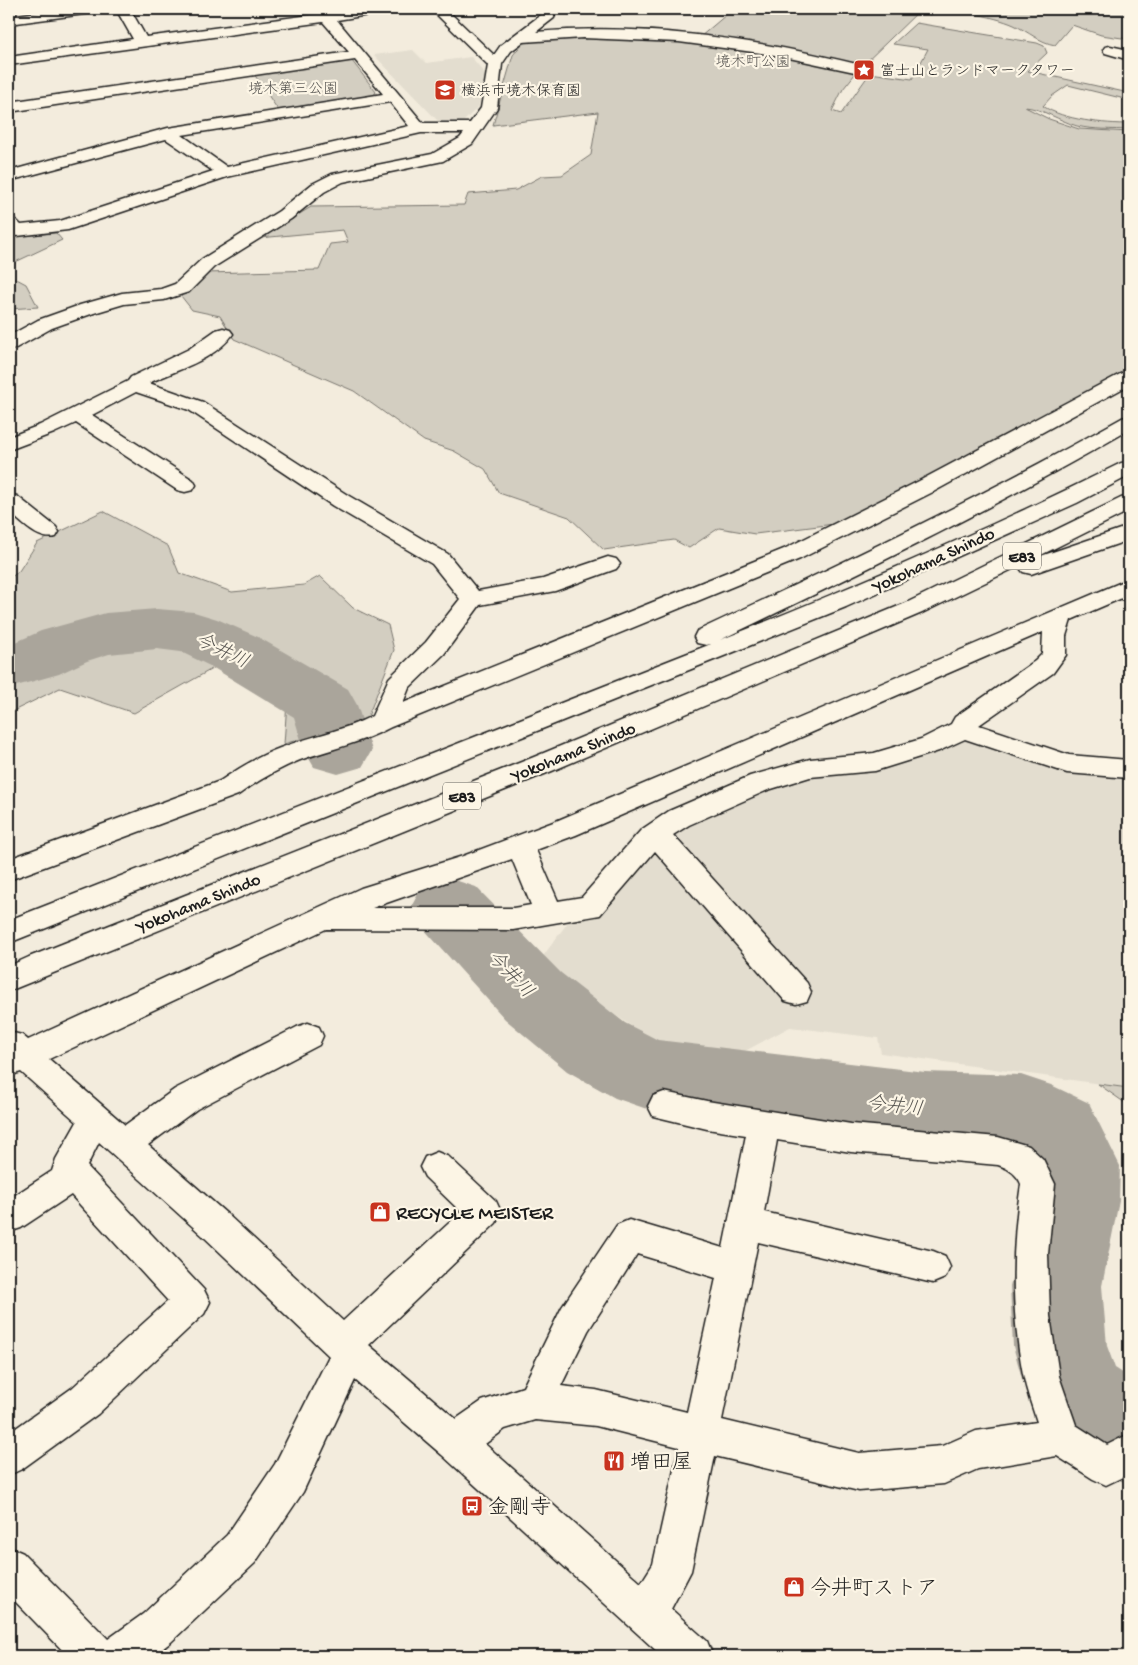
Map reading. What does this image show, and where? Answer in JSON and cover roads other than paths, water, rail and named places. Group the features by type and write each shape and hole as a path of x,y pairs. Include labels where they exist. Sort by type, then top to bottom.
{"main road":[{"path":"9,20 92,9"},
{"path":"123,9 142,42"},
{"path":"9,61 381,9"},
{"path":"438,9 495,64"},
{"path":"9,344 45,324 87,309 122,299 164,294 182,288 208,263 285,214 318,188 338,178 437,158 466,141 489,108 495,64 506,48 548,15 549,9"},
{"path":"327,17 419,128"},
{"path":"518,38 584,34 693,38 778,52 864,70"},
{"path":"1110,50 1129,56"},
{"path":"9,107 259,72 360,55"},
{"path":"365,88 389,91"},
{"path":"9,176 168,133 389,91"},
{"path":"9,223 17,231 62,226 223,173 315,154 419,128 474,128"},
{"path":"168,133 218,167 223,173"},
{"path":"9,444 47,429 135,385 138,381 205,348 223,334"},
{"path":"9,870 229,788 255,770 288,755 375,725 792,554 927,486 1129,377"},
{"path":"135,385 196,406 341,502 440,559 472,599"},
{"path":"77,414 185,485"},
{"path":"468,751 847,570 1059,463 1129,422"},
{"name":"Yokohama Shindo","path":"9,932 468,751 838,602 1069,498 1129,468"},
{"path":"9,501 48,532"},
{"name":"Yokohama Shindo","path":"9,979 543,764 914,608 1129,502"},
{"path":"914,608 1129,533"},
{"path":"375,725 398,684 435,648 472,599 546,586 608,564"},
{"path":"379,908 473,862 566,828 1129,586"},
{"path":"964,729 964,724 1044,667 1054,655 1054,636 1060,617"},
{"path":"692,1656 646,1612 455,1442 347,1349 215,1225 124,1144 14,1053 319,918 379,908 513,919 590,906 656,834 679,818 759,784 810,768 875,762 930,745 964,729 1067,764 1129,769"},
{"path":"656,834 796,992"},
{"path":"520,845 549,914"},
{"path":"124,1144 186,1100 308,1036"},
{"path":"664,1106 851,1138 998,1151 1017,1156 1031,1169 1038,1184 1031,1254 1032,1316 1041,1376 1061,1437 1106,1466 1124,1456"},
{"path":"9,1456 85,1401 192,1302 68,1169 95,1119"},
{"path":"646,1612 671,1570 736,1268 764,1124"},
{"path":"120,1656 157,1628 241,1550 289,1478 347,1349 484,1212 436,1167"},
{"path":"9,1217 74,1175"},
{"path":"745,1223 933,1266"},
{"path":"535,1402 575,1319 629,1236 736,1268"},
{"path":"455,1442 495,1414 535,1402 596,1408 701,1432 858,1472 944,1465 976,1450 1061,1437"},
{"path":"9,1567 96,1656"}],"waterway":[{"name":"今井川","path":"9,667 36,659 64,646 106,634 157,629 194,633 235,652 324,705 338,750"},
{"name":"今井川","path":"449,907 533,996 596,1047 644,1073 688,1080 925,1108 1021,1111 1059,1129 1076,1166 1075,1201 1056,1286 1060,1346 1077,1400 1115,1423 1129,1435"}],"place":[{"name":"富士山とランドマークタワー","path":"864,70"},
{"name":"横浜市境木保育園","path":"445,90"},
{"name":"RECYCLE MEISTER","path":"380,1212"},
{"name":"増田屋","path":"614,1461"},
{"name":"金剛寺","path":"472,1506"},
{"name":"今井町ストア","path":"794,1587"}],"park label":[{"name":"境木町公園","path":"753,61"},
{"name":"境木第三公園","path":"293,88"}]}
